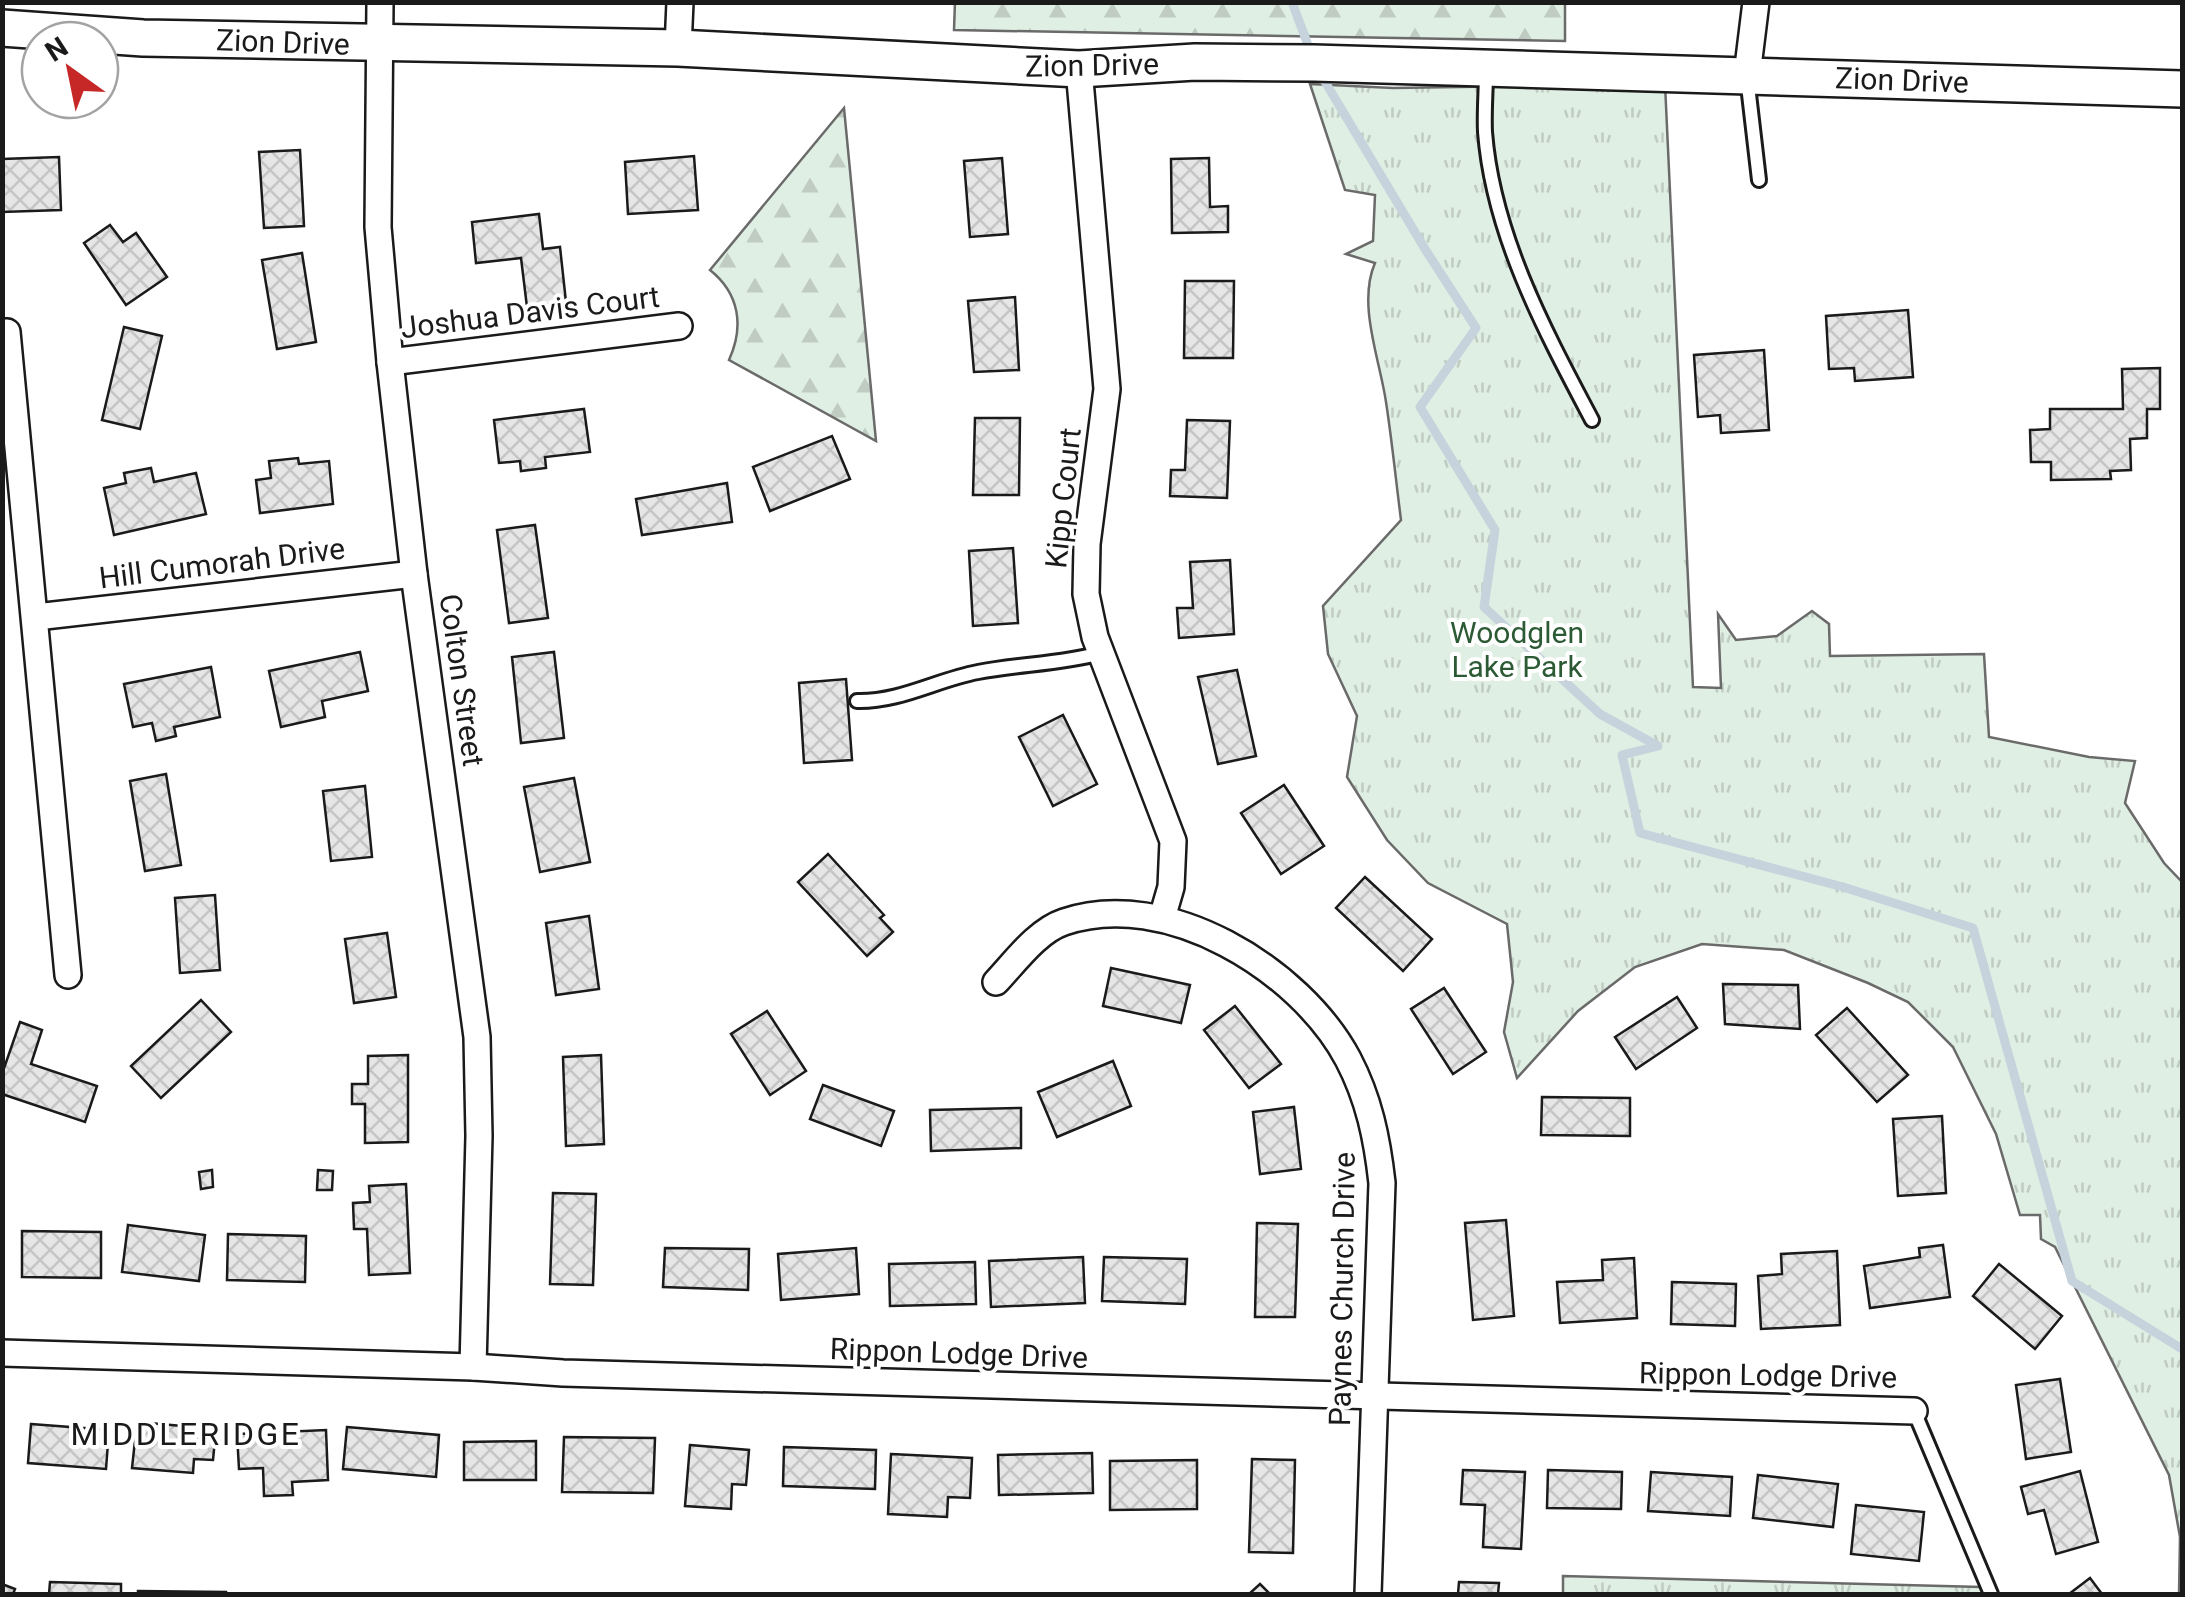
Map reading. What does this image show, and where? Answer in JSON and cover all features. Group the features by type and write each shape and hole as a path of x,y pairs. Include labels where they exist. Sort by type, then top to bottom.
{"main road":[{"name":"Zion Drive","path":"2,28 143,38 379,45 678,48 1078,69 1195,62 2182,88"}],"street":[{"name":"Colton Street","path":"380,2 378,228 390,362 414,574 477,1036 480,1136 473,1367"},
{"path":"678,48 680,2"},
{"path":"1746,75 1756,2"},
{"name":"Kipp Court","path":"1078,69 1107,388 1087,544 1086,594 1102,653 1173,841 1171,887 1162,918"},
{"name":"Joshua Davis Court","path":"390,362 678,326"},
{"path":"7,332 68,975"},
{"name":"Hill Cumorah Drive","path":"36,617 414,574"},
{"name":"Paynes Church Drive","path":"996,982 1045,932 1062,922 1099,914 1162,918 1214,938 1281,979 1346,1055 1366,1098 1378,1140 1382,1183 1368,1594"},
{"name":"Rippon Lodge Drive","path":"2,1353 1374,1398 1914,1411"}],"lane":[{"path":"1486,68 1486,132 1511,248 1553,347 1592,420"},
{"path":"1746,75 1759,180"},
{"path":"857,702 885,702 974,672 1068,662 1102,653"},
{"path":"1914,1411 1991,1594"}],"green space":[{"path":"955,2 1565,3 1565,41 954,30"},
{"name":"Woodglen Lake Park","path":"1310,84 1393,88 1665,84 1693,687 1721,688 1718,614 1736,640 1777,636 1812,611 1829,624 1830,656 1984,654 1989,737 2089,757 2135,761 2125,803 2164,863 2182,882 2182,1594 2180,1537 2169,1475 2055,1247 2041,1239 2040,1215 2020,1215 1996,1134 1953,1047 1908,1002 1784,950 1702,944 1635,967 1578,1011 1517,1078 1504,1032 1513,982 1507,924 1428,883 1387,840 1347,777 1357,716 1328,654 1323,606 1401,520 1386,402 1369,314 1370,279 1375,263 1346,254 1373,241 1375,195 1345,190"},
{"path":"844,108 876,441 729,360 737,335 736,312 728,290 710,270"},
{"path":"1563,1576 1981,1587 1984,1594 1563,1594"}],"building":[{"path":"300,150 304,226 264,228 259,152"},
{"path":"694,156 698,210 628,214 625,162"},
{"path":"59,157 61,210 2,212 2,159"},
{"path":"1002,158 1008,234 970,237 964,161"},
{"path":"1209,158 1210,207 1228,206 1228,232 1172,233 1171,159"},
{"path":"539,214 543,249 560,247 566,302 527,307 521,258 476,263 472,222"},
{"path":"110,225 123,242 136,233 167,277 126,305 84,243"},
{"path":"302,253 316,342 277,349 262,260"},
{"path":"1185,281 1234,281 1233,358 1184,358"},
{"path":"1015,297 1019,370 974,372 968,301"},
{"path":"1908,310 1913,377 1855,381 1854,368 1829,369 1826,316"},
{"path":"124,327 162,336 140,429 102,420"},
{"path":"1764,350 1769,430 1721,433 1720,415 1698,417 1694,355"},
{"path":"2160,368 2160,409 2147,409 2147,438 2130,439 2131,470 2110,471 2111,479 2051,480 2051,462 2031,462 2030,430 2050,429 2050,409 2123,409 2122,369"},
{"path":"584,409 590,452 545,457 546,468 521,471 520,461 499,463 494,420"},
{"path":"975,418 1020,418 1019,495 973,495"},
{"path":"1187,420 1230,421 1227,498 1170,496 1171,470 1185,470"},
{"path":"832,436 850,479 770,511 753,467"},
{"path":"298,458 299,464 329,461 333,504 260,513 256,480 271,478 269,461"},
{"path":"151,468 154,482 196,473 206,514 114,535 104,488 126,483 124,473"},
{"path":"727,483 732,522 642,535 636,499"},
{"path":"535,525 548,618 509,623 497,530"},
{"path":"1013,548 1018,623 973,626 969,551"},
{"path":"1230,560 1234,634 1179,638 1177,608 1193,608 1190,562"},
{"path":"360,652 368,691 322,701 325,717 281,727 269,671"},
{"path":"554,652 564,738 521,743 512,657"},
{"path":"211,667 220,717 174,727 176,736 156,741 152,723 133,727 124,684"},
{"path":"1237,670 1256,756 1218,764 1198,677"},
{"path":"846,679 852,760 804,763 799,683"},
{"path":"1063,715 1097,784 1053,806 1019,737"},
{"path":"166,774 181,865 145,871 130,781"},
{"path":"574,778 590,862 540,872 524,787"},
{"path":"1284,785 1324,846 1281,874 1241,813"},
{"path":"365,786 372,857 331,861 323,791"},
{"path":"828,854 884,915 880,918 893,932 867,956 798,882"},
{"path":"1365,877 1432,939 1403,971 1336,908"},
{"path":"215,895 220,970 180,973 175,898"},
{"path":"589,916 599,989 556,995 546,923"},
{"path":"387,933 396,997 354,1003 345,939"},
{"path":"1111,968 1190,985 1181,1023 1103,1006"},
{"path":"1723,984 1798,985 1800,1029 1725,1024"},
{"path":"1444,988 1486,1052 1453,1074 1411,1009"},
{"path":"1677,997 1697,1028 1636,1069 1615,1037"},
{"path":"201,1000 231,1032 161,1098 131,1066"},
{"path":"1235,1006 1281,1064 1249,1088 1204,1030"},
{"path":"1847,1008 1908,1075 1877,1102 1816,1035"},
{"path":"767,1011 806,1071 770,1095 731,1034"},
{"path":"20,1022 42,1030 31,1064 97,1086 85,1122 2,1094 2,1074"},
{"path":"408,1055 408,1142 365,1143 365,1104 352,1104 352,1084 368,1084 368,1056"},
{"path":"601,1055 604,1144 566,1146 563,1057"},
{"path":"1113,1061 1131,1106 1057,1137 1038,1092"},
{"path":"823,1085 894,1111 881,1146 810,1119"},
{"path":"1542,1097 1630,1098 1630,1136 1541,1135"},
{"path":"1294,1107 1301,1169 1260,1174 1253,1112"},
{"path":"1021,1108 1021,1148 931,1151 930,1110"},
{"path":"1942,1116 1946,1193 1898,1196 1893,1119"},
{"path":"212,1170 213,1187 201,1189 199,1172"},
{"path":"318,1170 333,1171 332,1190 317,1190"},
{"path":"406,1184 410,1273 369,1275 367,1229 354,1229 353,1203 370,1202 369,1186"},
{"path":"553,1193 596,1194 593,1285 550,1284"},
{"path":"1506,1220 1514,1316 1473,1320 1465,1223"},
{"path":"1257,1223 1298,1224 1295,1317 1255,1317"},
{"path":"128,1225 205,1235 199,1281 122,1272"},
{"path":"22,1231 101,1232 101,1278 22,1277"},
{"path":"228,1234 306,1236 305,1282 227,1280"},
{"path":"1943,1245 1950,1297 1870,1308 1864,1266 1920,1257 1919,1248"},
{"path":"665,1248 749,1249 748,1290 663,1287"},
{"path":"856,1248 859,1294 781,1300 778,1254"},
{"path":"1837,1251 1840,1325 1761,1329 1758,1276 1782,1274 1781,1254"},
{"path":"1083,1257 1085,1303 991,1307 989,1261"},
{"path":"1104,1257 1187,1259 1185,1304 1102,1301"},
{"path":"1634,1258 1637,1318 1560,1323 1557,1282 1603,1280 1602,1260"},
{"path":"975,1262 976,1304 890,1306 889,1264"},
{"path":"1999,1264 2062,1316 2035,1349 1973,1296"},
{"path":"1672,1282 1736,1284 1735,1326 1671,1324"},
{"path":"2060,1379 2071,1452 2026,1459 2016,1385"},
{"path":"137,1422 216,1429 213,1460 194,1459 193,1473 132,1468"},
{"path":"31,1424 109,1430 106,1469 28,1463"},
{"path":"347,1427 439,1435 436,1477 343,1469"},
{"path":"326,1430 328,1480 292,1482 293,1495 264,1496 263,1468 239,1469 237,1434"},
{"path":"564,1437 655,1438 653,1493 562,1492"},
{"path":"536,1441 536,1480 464,1480 464,1442"},
{"path":"690,1445 749,1450 746,1485 732,1484 731,1509 685,1506"},
{"path":"784,1447 876,1450 875,1489 783,1486"},
{"path":"1092,1453 1093,1493 999,1495 998,1455"},
{"path":"891,1454 972,1458 970,1498 948,1497 947,1517 888,1514"},
{"path":"1252,1459 1295,1460 1293,1553 1249,1552"},
{"path":"1197,1460 1197,1509 1110,1510 1110,1461"},
{"path":"1463,1470 1525,1472 1521,1549 1483,1547 1485,1505 1461,1504"},
{"path":"1548,1470 1622,1472 1621,1509 1547,1508"},
{"path":"2080,1471 2098,1542 2056,1554 2044,1510 2028,1514 2021,1487"},
{"path":"1651,1472 1732,1477 1730,1516 1648,1511"},
{"path":"1758,1475 1838,1484 1833,1527 1753,1518"},
{"path":"1856,1505 1924,1512 1919,1561 1851,1554"},
{"path":"2090,1578 2102,1594 2069,1594"},
{"path":"50,1582 121,1584 121,1594 49,1594"},
{"path":"1459,1582 1499,1583 1498,1594 1458,1594"},
{"path":"2,1584 15,1589 13,1594 2,1594"},
{"path":"1260,1584 1270,1594 1249,1594"},
{"path":"226,1592 226,1594 138,1594"}],"waterway":[{"path":"1292,2 1312,56"},
{"path":"1321,75 1476,328 1420,407 1495,530 1484,607 1600,714 1658,746 1622,755 1640,833 1843,887 1973,928 2072,1281 2182,1349"}],"district":[{"name":"MIDDLERIDGE","path":"186,1434"}]}
